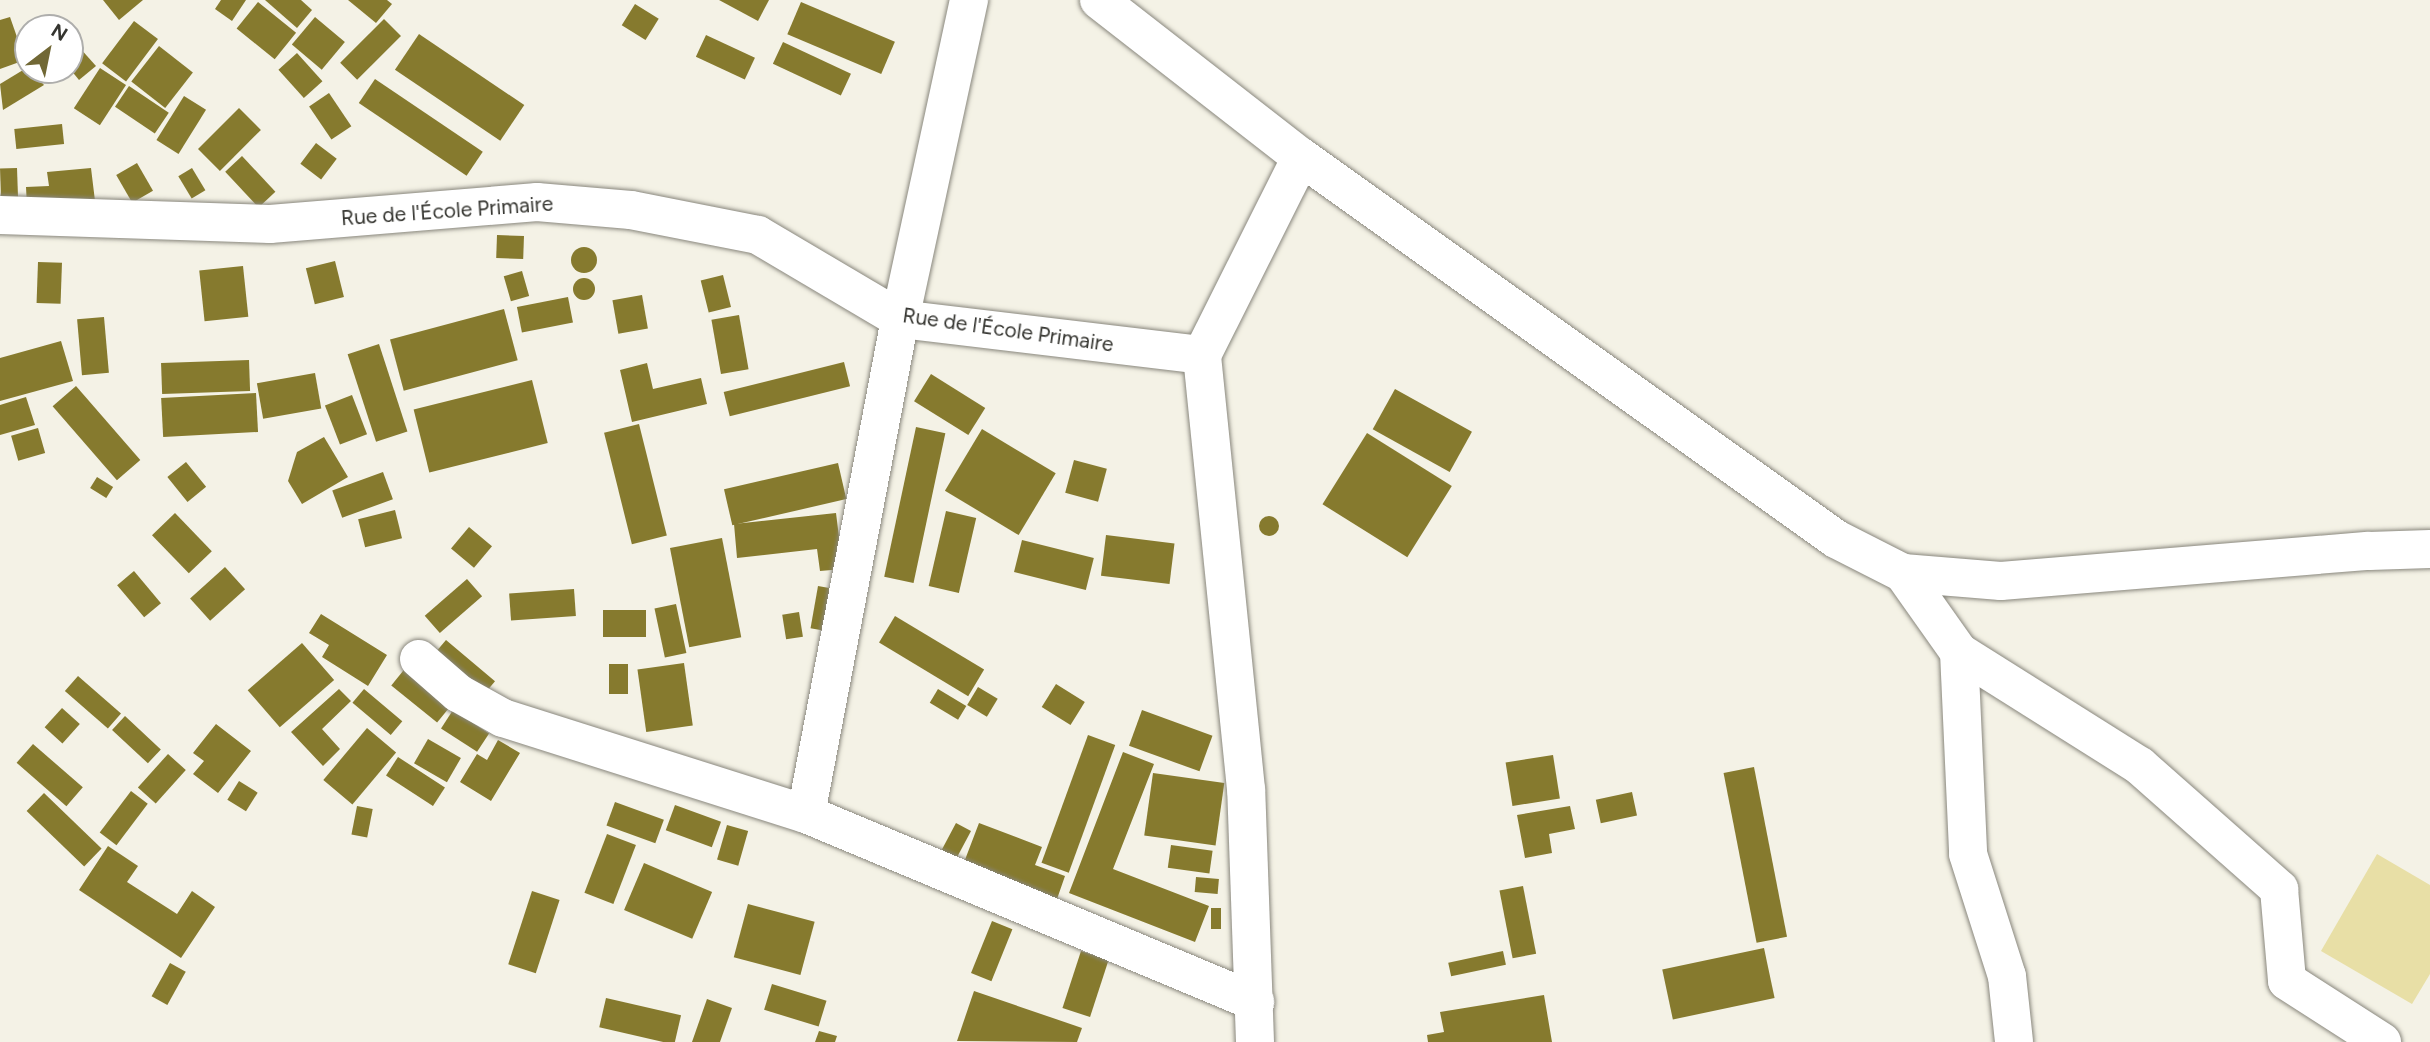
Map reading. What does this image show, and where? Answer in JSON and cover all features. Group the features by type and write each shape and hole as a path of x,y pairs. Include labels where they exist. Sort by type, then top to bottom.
{"street":[{"path":"806,814 900,319 969,0"},
{"path":"1099,0 1301,157 1836,539 1903,573 2001,581 2430,550"},
{"path":"1255,1042 1245,789 1202,355 1301,157"},
{"name":"Rue de l'École Primaire","path":"0,215 270,224 537,202 631,210 758,234 900,319 1202,355"},
{"path":"1903,573 1959,652 2140,766 2280,889 2287,981 2382,1042"},
{"path":"1959,652 1968,854 2007,976 2014,1042"},
{"path":"419,659 458,693 503,718 806,814 1255,1002"}],"shaded area":[{"path":"2377,854 2430,885 2430,974 2412,1004 2321,951"}],"building":[{"path":"103,0 143,0 119,20"},
{"path":"221,0 246,0 232,21 215,9"},
{"path":"265,0 301,0 312,10 297,28"},
{"path":"348,0 387,0 392,4 376,23"},
{"path":"719,0 769,0 758,21"},
{"path":"258,2 296,33 275,59 237,28"},
{"path":"801,2 895,42 881,74 787,34"},
{"path":"635,4 659,19 645,40 622,25"},
{"path":"10,17 14,28 14,64 0,69 0,20"},
{"path":"315,17 345,42 322,70 292,45"},
{"path":"384,19 401,36 357,80 340,63"},
{"path":"134,21 158,39 126,81 102,63"},
{"path":"419,34 524,105 500,141 395,70"},
{"path":"706,35 755,58 745,80 696,57"},
{"path":"783,42 851,74 841,95 773,64"},
{"path":"159,46 193,72 165,108 131,81"},
{"path":"84,53 96,66 84,76"},
{"path":"297,53 322,81 304,98 278,70"},
{"path":"100,68 126,85 100,125 74,108"},
{"path":"14,76 14,84 44,85 3,110 0,84"},
{"path":"375,79 483,152 467,176 359,103"},
{"path":"129,86 169,113 155,134 115,107"},
{"path":"329,93 351,126 331,140 309,106"},
{"path":"184,96 206,110 178,154 156,140"},
{"path":"239,108 261,130 220,171 198,149"},
{"path":"62,124 64,144 16,149 14,129"},
{"path":"316,143 337,159 321,179 300,164"},
{"path":"242,156 275,192 259,208 225,172"},
{"path":"137,163 153,191 132,203 116,175"},
{"path":"17,168 18,205 1,206 0,169"},
{"path":"91,168 95,201 27,207 26,187 49,186 47,172"},
{"path":"192,168 205,190 192,199 178,176"},
{"path":"497,235 524,236 523,259 496,258"},
{"path":"584,247 593,251 597,260 593,269 584,273 575,269 571,260 575,251"},
{"path":"335,261 344,297 315,304 306,268"},
{"path":"38,262 62,263 61,304 37,303"},
{"path":"243,266 248,317 205,321 199,271"},
{"path":"522,271 529,296 511,301 504,276"},
{"path":"723,275 731,307 709,313 701,281"},
{"path":"584,278 592,281 595,289 592,297 584,300 576,297 573,289 576,281"},
{"path":"642,295 648,328 618,334 612,300"},
{"path":"568,297 573,323 522,332 517,307"},
{"path":"504,309 518,360 404,391 390,340"},
{"path":"739,315 749,369 721,374 711,320"},
{"path":"104,317 109,373 82,375 77,319"},
{"path":"61,341 73,381 0,401 0,358"},
{"path":"379,344 407,431 376,442 348,354"},
{"path":"249,360 250,391 162,394 161,363"},
{"path":"844,362 850,386 730,416 724,392"},
{"path":"647,363 653,389 701,378 707,404 632,422 620,370"},
{"path":"315,373 321,408 263,419 257,383"},
{"path":"931,374 985,408 968,435 914,401"},
{"path":"532,380 548,443 429,473 414,410"},
{"path":"76,386 140,460 117,480 53,406"},
{"path":"1395,389 1472,432 1450,472 1373,429"},
{"path":"256,393 258,432 163,437 161,398"},
{"path":"352,395 367,434 340,445 325,405"},
{"path":"26,397 35,425 0,435 0,405"},
{"path":"639,424 667,536 632,544 604,433"},
{"path":"916,427 945,433 914,583 884,577"},
{"path":"38,428 45,453 18,461 11,436"},
{"path":"982,429 1056,473 1019,535 945,491"},
{"path":"1367,433 1452,486 1407,557 1322,504"},
{"path":"324,437 348,477 302,504 288,481 297,452"},
{"path":"1074,460 1107,469 1098,502 1065,493"},
{"path":"186,462 206,487 187,502 167,477"},
{"path":"838,463 846,499 732,525 724,489"},
{"path":"383,472 393,499 342,518 332,490"},
{"path":"97,477 113,487 106,498 90,488"},
{"path":"395,510 402,538 365,547 358,519"},
{"path":"946,511 976,518 959,593 929,586"},
{"path":"175,513 212,551 189,573 152,535"},
{"path":"836,513 843,569 820,571 817,549 737,558 734,524"},
{"path":"1265,516 1273,516 1279,526 1273,536 1265,536 1259,530 1259,522"},
{"path":"469,527 492,546 474,568 451,548"},
{"path":"1106,535 1174,543 1169,584 1101,576"},
{"path":"722,538 741,637 689,647 670,548"},
{"path":"1022,540 1094,558 1086,590 1014,572"},
{"path":"225,567 245,589 210,621 190,598"},
{"path":"134,571 161,603 144,617 117,585"},
{"path":"467,579 482,596 440,633 425,616"},
{"path":"818,586 835,589 827,631 811,628"},
{"path":"574,589 576,616 511,620 509,594"},
{"path":"676,604 686,653 665,657 654,609"},
{"path":"603,610 646,610 646,637 603,637"},
{"path":"799,612 803,637 786,639 782,615"},
{"path":"321,614 387,655 368,686 322,657 329,645 309,633"},
{"path":"895,616 984,670 968,696 879,643"},
{"path":"446,640 495,681 480,699 431,658"},
{"path":"302,643 334,680 280,727 248,690"},
{"path":"684,663 693,725 646,732 637,670"},
{"path":"609,664 628,664 628,694 609,694"},
{"path":"407,666 453,703 437,723 391,685"},
{"path":"78,676 121,713 108,728 65,691"},
{"path":"1056,684 1085,702 1071,725 1042,707"},
{"path":"978,687 998,699 987,717 967,705"},
{"path":"339,689 351,701 322,729 340,749 323,766 291,732"},
{"path":"364,689 402,721 391,735 352,703"},
{"path":"938,689 966,706 958,720 930,703"},
{"path":"62,708 80,724 62,743 45,727"},
{"path":"453,710 489,733 477,752 441,728"},
{"path":"1142,710 1212,736 1199,771 1129,746"},
{"path":"125,716 161,749 148,763 112,730"},
{"path":"216,724 251,751 218,793 193,774 204,761 193,753"},
{"path":"367,728 396,752 352,805 323,780"},
{"path":"1088,735 1115,745 1069,873 1041,863"},
{"path":"428,739 461,758 447,782 414,763"},
{"path":"498,740 520,753 491,801 460,782 477,754 487,760"},
{"path":"33,744 83,787 66,806 17,763"},
{"path":"1123,752 1154,764 1113,869 1209,906 1195,942 1069,893"},
{"path":"168,754 186,770 156,804 138,787"},
{"path":"1553,755 1560,798 1512,806 1506,763"},
{"path":"398,757 445,787 433,806 386,775"},
{"path":"1754,767 1787,937 1757,943 1724,773"},
{"path":"1153,773 1224,783 1216,845 1144,835"},
{"path":"239,781 258,793 246,811 227,800"},
{"path":"131,791 148,804 116,845 100,833"},
{"path":"1632,792 1637,815 1601,823 1596,800"},
{"path":"44,793 102,849 84,867 27,811"},
{"path":"615,802 664,820 655,843 606,825"},
{"path":"675,805 721,822 712,847 666,830"},
{"path":"357,806 373,809 367,838 351,834"},
{"path":"1570,806 1575,829 1549,834 1552,853 1525,858 1517,815"},
{"path":"956,823 971,831 956,859 941,851"},
{"path":"979,823 1042,847 1035,865 1065,876 1057,899 963,865"},
{"path":"727,825 748,831 738,866 717,860"},
{"path":"607,834 636,845 613,904 584,893"},
{"path":"1171,845 1213,851 1209,874 1168,868"},
{"path":"108,846 138,866 127,882 177,914 192,891 215,907 181,958 79,890"},
{"path":"644,863 712,892 692,939 624,910"},
{"path":"1196,877 1219,879 1218,894 1195,892"},
{"path":"1523,886 1536,954 1513,958 1499,891"},
{"path":"532,891 560,900 536,973 508,964"},
{"path":"748,904 815,922 800,975 734,957"},
{"path":"1211,908 1221,908 1221,929 1211,929"},
{"path":"992,921 1012,929 991,981 971,973"},
{"path":"1764,948 1775,998 1673,1020 1662,970"},
{"path":"1081,951 1109,960 1090,1017 1062,1008"},
{"path":"1503,951 1506,965 1451,976 1448,963"},
{"path":"170,963 186,972 167,1005 152,996"},
{"path":"772,984 827,1001 819,1026 764,1010"},
{"path":"974,991 1082,1028 1077,1042 957,1041"},
{"path":"1544,995 1552,1042 1428,1042 1427,1035 1444,1032 1440,1012"},
{"path":"606,998 681,1015 675,1042 663,1042 599,1027"},
{"path":"707,999 732,1008 720,1042 692,1042"},
{"path":"819,1031 837,1036 835,1042 815,1042"}]}
